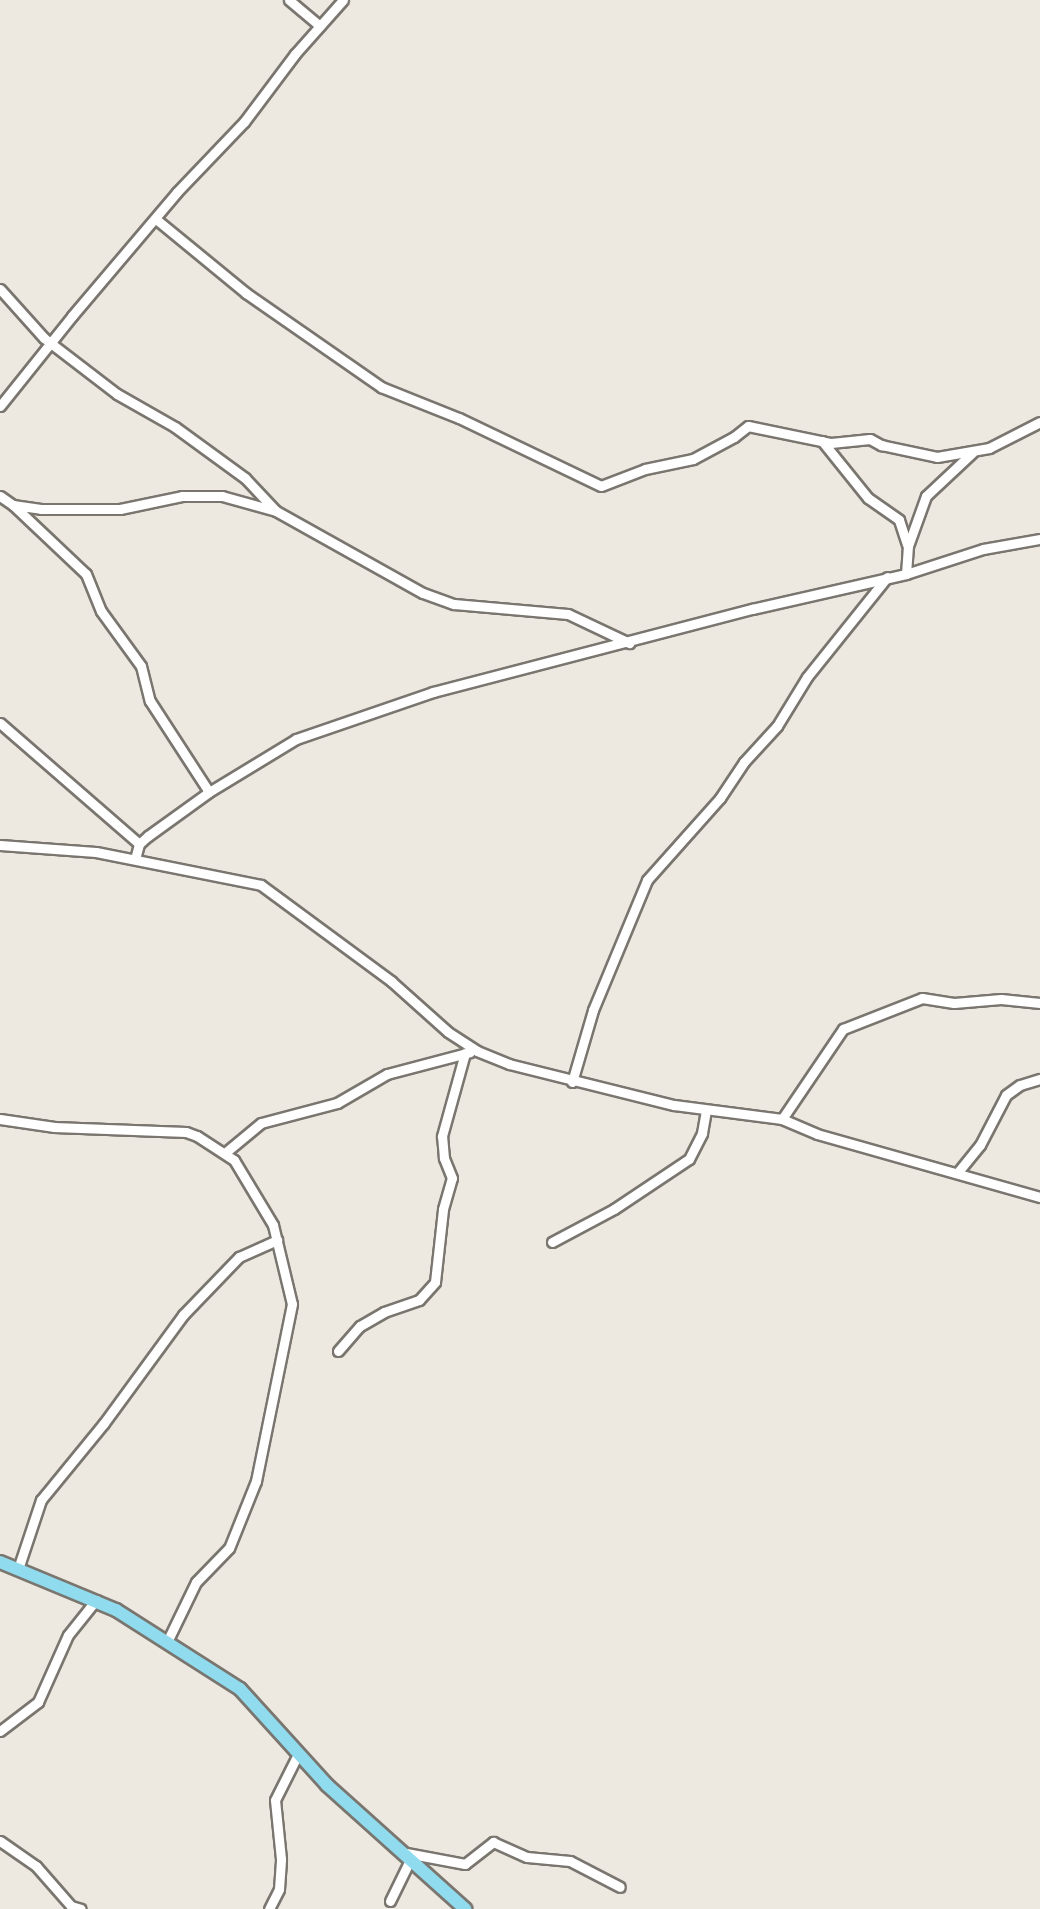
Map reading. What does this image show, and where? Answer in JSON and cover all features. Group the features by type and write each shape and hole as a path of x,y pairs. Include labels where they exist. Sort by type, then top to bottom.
{"main road":[{"path":"0,1562 96,1600 240,1689 298,1754 465,1909"}],"street":[{"path":"289,0 320,26"},
{"path":"0,406 157,220 177,192 244,122 320,26 344,0"},
{"path":"157,220 246,293 381,387 459,418 597,485 605,486 669,462 693,459 734,438 748,426 834,443 853,438 870,439 881,445 937,457 975,451 1040,422"},
{"path":"0,289 51,343 117,394 175,427 245,478 276,511"},
{"path":"822,441 868,498 899,520 908,546"},
{"path":"906,574 908,546 919,510 934,485 975,451"},
{"path":"0,496 13,505 86,574 101,611 141,666 150,701 209,792"},
{"path":"13,505 41,509 120,509 182,496 222,496 276,511 434,596 476,607 568,614 629,643"},
{"path":"135,859 139,844 209,792 296,739 433,692 906,574 962,555 1040,539"},
{"path":"572,1082 593,1010 647,880 720,798 744,762 777,726 807,677 887,577"},
{"path":"0,723 139,844"},
{"path":"0,845 76,850 135,859 261,885 477,1051 572,1082 706,1111 782,1119 817,1134 1040,1197"},
{"path":"782,1119 843,1029 922,998 1040,1003"},
{"path":"226,1152 261,1123 330,1106 387,1074 477,1051"},
{"path":"338,1351 360,1326 384,1312 419,1300 435,1282 443,1209 452,1178 444,1158 442,1136 465,1053"},
{"path":"958,1172 980,1145 1010,1091 1040,1079"},
{"path":"552,1242 614,1209 689,1159 702,1133 706,1111"},
{"path":"0,1119 100,1131 186,1132 226,1152 262,1203 277,1240 292,1305 256,1481 230,1548 196,1582 167,1642"},
{"path":"18,1569 41,1500 104,1423 183,1315 239,1257 277,1240"},
{"path":"0,1731 38,1702 68,1635 96,1600"},
{"path":"269,1909 275,1901 280,1859 275,1800 298,1754"},
{"path":"0,1841 36,1866 71,1906 81,1909"},
{"path":"390,1900 406,1856 465,1864 493,1842 527,1857 570,1861 620,1887"},
{"path":"275,1901 284,1909"}]}
